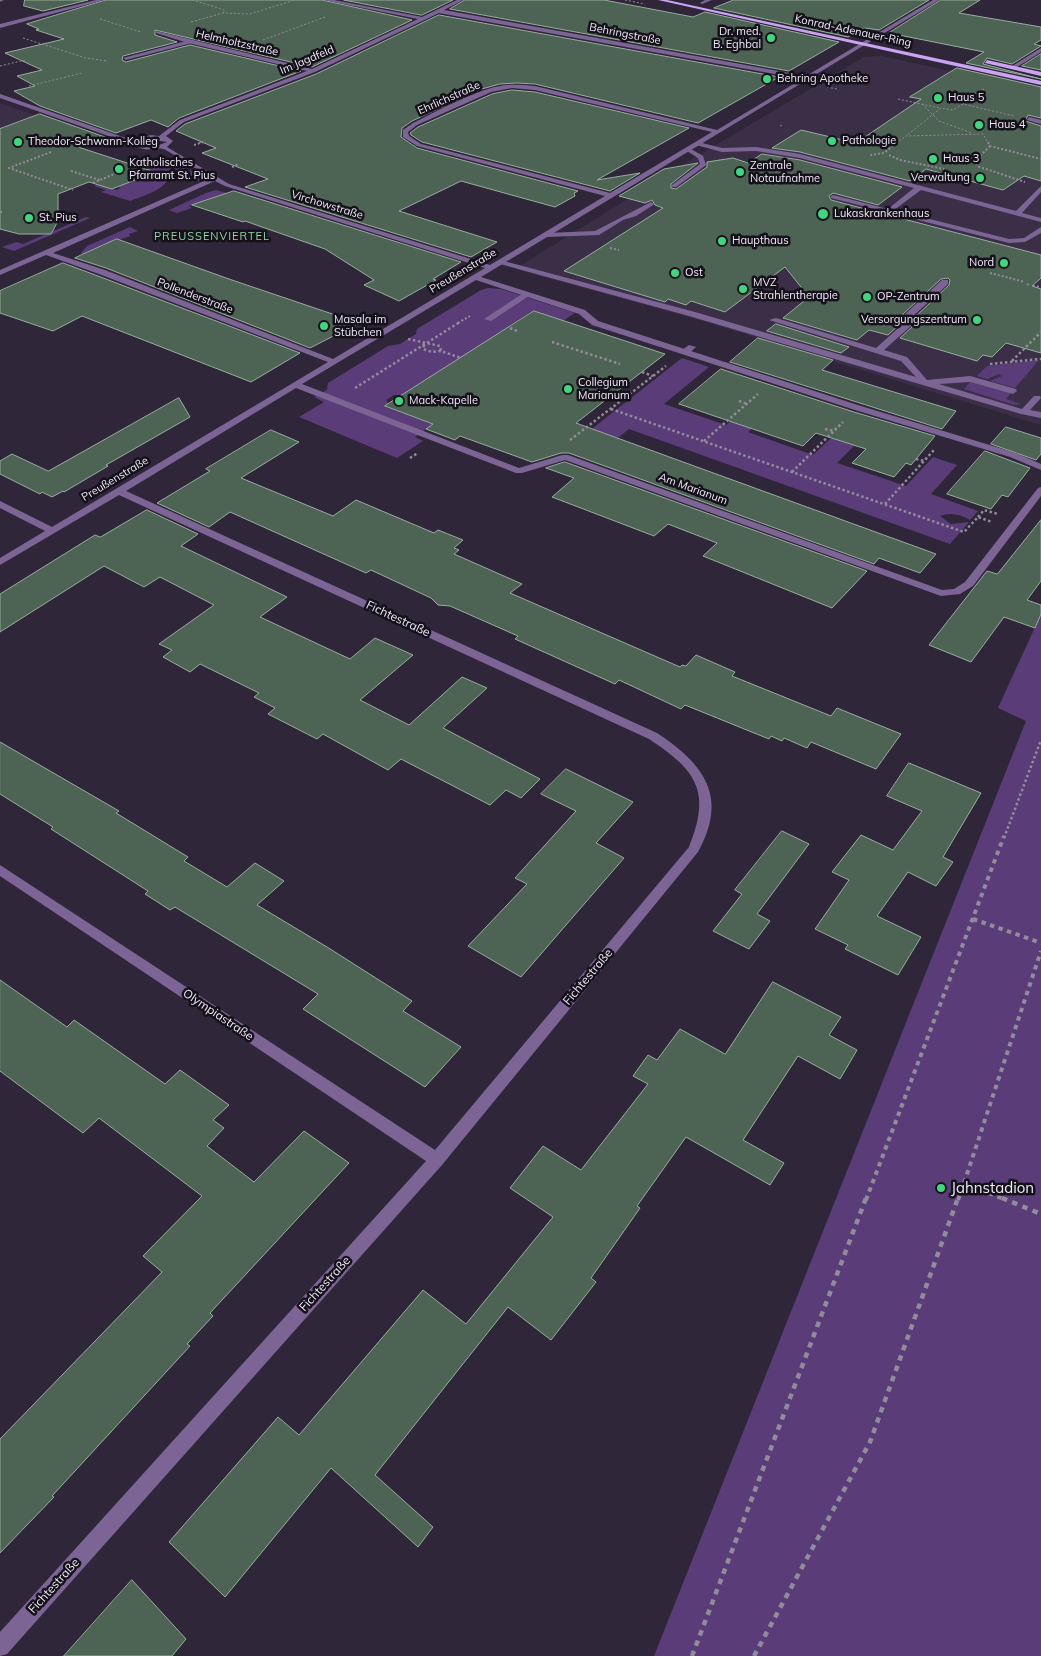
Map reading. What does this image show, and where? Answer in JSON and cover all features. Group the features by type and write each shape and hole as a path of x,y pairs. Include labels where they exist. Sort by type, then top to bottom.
{"main road":[{"name":"Konrad-Adenauer-Ring","path":"660,0 1041,83"},
{"path":"687,0 759,14"},
{"name":"Konrad-Adenauer-Ring","path":"868,36 884,40"},
{"path":"983,62 1041,74"}],"street":[{"path":"0,26 102,0"},
{"path":"326,0 423,19"},
{"name":"Im Jagdfeld","path":"161,137 182,121 312,70 461,0"},
{"path":"702,3 710,0"},
{"name":"Preußenstraße","path":"0,562 938,0"},
{"name":"Behringstraße","path":"438,11 808,78"},
{"name":"Helmholtzstraße","path":"158,32 190,42 312,70"},
{"path":"126,58 190,42"},
{"path":"1012,68 1041,50"},
{"name":"Ehrlichstraße","path":"612,196 419,145 406,137 405,131 415,124 489,91 521,86 719,132"},
{"path":"0,96 122,139 139,142 150,137 161,137 170,141 163,147 143,148 138,145 139,142"},
{"path":"1029,119 1041,122"},
{"path":"698,144 722,150 756,149 782,152 1041,220"},
{"name":"Virchowstraße","path":"163,147 214,179 242,190 492,268"},
{"path":"674,186 703,165 701,158 689,150"},
{"path":"0,273 214,179"},
{"path":"1017,214 1041,188"},
{"path":"889,211 918,189"},
{"path":"833,197 1014,242 1029,239 1041,229"},
{"path":"547,235 596,234 622,219 634,215 651,204"},
{"name":"Pollenderstraße","path":"47,253 335,362"},
{"path":"503,262 692,314 1024,412 1041,415"},
{"path":"476,278 582,312 594,323 688,349 774,381 1013,455 1041,467"},
{"path":"878,351 908,324 907,317 945,282"},
{"path":"488,319 528,294"},
{"path":"773,320 904,358 925,383"},
{"path":"925,383 970,378 1013,391"},
{"path":"296,385 519,470 565,457"},
{"path":"1024,412 1037,398"},
{"name":"Am Marianum","path":"565,457 941,593 956,592 963,589 1041,490"},
{"name":"Fichtestraße","path":"0,1646 437,1160 694,849 706,818 707,803 700,778 686,758 653,736 119,491"},
{"path":"0,504 53,531"},
{"name":"Olympiastraße","path":"0,870 437,1160"}],"path":[{"path":"192,0 222,9 225,11 223,13"},
{"path":"67,9 142,32 158,32 223,13 250,14 294,0"},
{"path":"264,40 326,17"},
{"path":"17,36 96,61 126,58"},
{"path":"0,66 25,60"},
{"path":"29,86 82,73"},
{"path":"898,99 953,110 972,98 972,95 985,89"},
{"path":"922,104 939,121 977,134"},
{"path":"963,104 1029,119"},
{"path":"868,156 884,153 941,108"},
{"path":"906,136 983,134 990,146 1041,159"},
{"path":"990,146 975,161 977,166 984,170 1030,183"},
{"path":"52,152 9,168 73,190"},
{"path":"889,155 900,160 944,169"},
{"path":"71,171 100,180"},
{"path":"94,183 119,172"},
{"path":"111,175 115,177"},
{"path":"990,273 1028,283"},
{"path":"1034,285 1041,287"},
{"path":"335,401 471,316"},
{"path":"1012,362 1041,332"},
{"path":"401,336 425,345 432,343 440,346 441,351"},
{"path":"552,342 620,364"},
{"path":"425,345 423,349 432,352 441,351 460,358"},
{"path":"565,457 563,445 688,349"},
{"path":"970,378 983,365 1041,359"},
{"path":"642,372 654,376"},
{"path":"704,441 774,381"},
{"path":"739,401 747,404"},
{"path":"792,472 858,408"},
{"path":"611,409 964,532 978,517 1011,528"},
{"path":"825,429 834,431"},
{"path":"885,504 948,435"},
{"path":"916,459 924,461"},
{"path":"692,1656 1041,740"},
{"path":"973,919 1041,943"},
{"path":"754,1656 870,1442 964,1183 1041,951"},
{"path":"964,1183 1041,1214"}],"shaded area":[{"name":"Lukaskrankenhaus","path":"881,56 1041,91 1041,425 696,319 515,269 694,158 864,57"},
{"name":"Theodor-Schwann-Kolleg","path":"0,103 73,129 0,156"},
{"path":"171,158 201,179 199,181 177,176 178,171 166,160"},
{"path":"160,161 169,168 171,173 169,179 155,191 130,201 101,192 106,190 94,186 101,183 116,190 121,188 118,187 143,176 132,172"},
{"path":"216,190 251,200 242,203 223,195 189,206 192,208 177,213 169,210 206,193"},
{"path":"86,217 90,218 14,251 2,247 17,242 23,244"},
{"path":"130,227 138,231 129,234 130,236 93,249 114,260 83,255 81,253 87,246"},
{"path":"488,288 501,289 575,313 563,321 532,311 509,326 519,329 403,395 394,395 386,400 389,404 386,407 433,424 415,437 423,441 397,458 299,417 324,402 314,397 327,390 328,383 388,346 400,344 416,334 417,329 481,290"},
{"path":"682,358 709,367 664,404 726,425 756,400 777,406 748,432 813,455 842,428 865,435 837,463 906,486 933,457 957,465 931,494 978,511 970,520 955,514 940,516 951,524 969,522 950,544 629,429 591,459 565,450"},
{"path":"1039,360 1015,388 990,381 1002,376 999,374 987,379 977,376 987,366"},
{"path":"970,382 1011,393 1006,399 1021,404 1014,405 964,389"},
{"name":"Jahnstadion","path":"1041,614 1041,1656 654,1656 1026,721 998,708"}],"building":[{"path":"25,0 88,0 43,11 24,6"},
{"path":"106,0 322,0 412,20 312,67 155,30 155,35 177,42 123,56 122,60 126,62 190,45 301,71 179,118 168,127 151,120 116,133 40,106 14,91 35,86 17,76 42,70 5,53 64,39 36,30 39,29 27,24"},
{"path":"344,0 453,0 422,15"},
{"path":"465,0 604,0 693,17 705,12 839,42 789,71 450,9"},
{"path":"734,0 929,0 879,30 865,28 848,37 714,8"},
{"path":"941,0 980,0 959,13 1041,27 1041,40 1034,44 1041,46 1012,64 987,58 983,64 1041,79 966,63 984,52 889,33"},
{"path":"439,15 779,77 698,123 535,84 517,83 500,84 478,90 412,121 402,128 401,137 417,148 578,191 574,193 575,196 555,207 461,181 399,211 497,242 471,257 245,187 268,179 202,153 216,148 176,131 185,124 316,74"},
{"path":"1041,54 1041,70 1022,66"},
{"path":"957,68 1041,87 1041,118 1028,115 1025,121 1041,126 1041,181 1024,176 1003,190 926,169 910,181 800,152 772,148 801,130 856,143 921,99 910,97"},
{"path":"512,90 535,92 689,128 597,180 640,173 610,191 422,142 410,133 418,127 492,94"},
{"path":"40,114 105,137 78,147 155,172 112,189 89,182 58,194 58,221 51,234 19,234 0,229 0,129"},
{"path":"762,154 800,160 902,187 878,205 833,193 829,196 831,200 1041,255 1041,278 1032,286 1041,289 1041,353 1006,343 992,357 983,355 977,361 900,338 912,327 913,319 949,285 950,280 948,278 941,279 903,314 902,322 888,335 869,330 857,340 783,318 809,297 785,267 725,312 691,301 686,305 668,299 665,302 564,271 663,208 655,205 652,200 645,203 619,196 664,169 698,163 671,184 671,188 676,189 707,167 707,162 733,158 748,163"},
{"path":"234,191 461,262 433,279 436,280 399,301 364,285 374,280 325,249 192,205"},
{"path":"117,239 359,323 310,348 106,268 75,258"},
{"path":"63,263 300,353 251,382 82,316 53,331 0,313 0,291"},
{"path":"534,311 665,354 576,423 936,554 920,573 879,558 874,564 569,453 561,453 532,462 460,436 455,440 426,429 433,424 385,406"},
{"path":"776,324 849,347 841,353 767,331"},
{"path":"758,338 833,360 822,370 956,411 942,429 730,362"},
{"path":"721,369 935,436 911,465 906,463 894,477 852,463 866,449 816,433 803,446 679,404"},
{"path":"179,398 190,417 106,465 108,466 64,492 52,497 42,492 40,494 0,474 0,461 12,454 48,471"},
{"path":"1006,427 1041,438 1041,454 1036,460 991,444"},
{"path":"271,430 299,442 241,478 333,516 356,500 434,533 438,530 463,540 454,548 459,550 454,554 522,584 510,593 680,667 682,665 686,666 696,655 735,672 732,676 831,716 837,708 901,734 876,769 811,742 807,748 784,738 782,741 771,736 769,739 685,705 681,709 619,680 615,684 515,639 518,636 450,606 438,605 431,598 371,570 366,573 230,512 209,527 157,503 210,471 206,469"},
{"path":"985,451 1030,468 1008,497 1002,495 991,509 947,494"},
{"path":"565,462 867,571 832,608 703,556 717,543 668,524 654,536 552,497 574,478 546,468"},
{"path":"147,510 198,534 181,546 287,597 260,617 350,659 375,638 413,655 360,700 409,725 462,677 487,688 443,728 540,779 521,798 506,790 490,805 401,759 388,770 323,734 317,739 268,714 275,708 254,697 259,693 200,664 190,672 163,657 172,650 159,644 214,605 160,577 144,587 104,566 0,632 0,594 95,535 100,537"},
{"path":"1041,520 1041,581 1027,600 1041,605 1041,614 1035,628 1004,617 971,662 929,645 987,571 997,574"},
{"path":"0,742 119,811 116,813 188,857 184,861 227,887 255,863 284,881 257,905 412,1001 403,1011 461,1047 425,1087 303,1009 318,994 175,907 170,910 145,894 148,891 0,794"},
{"path":"909,763 981,793 943,857 953,862 936,886 908,872 877,916 921,937 898,975 845,949 848,945 815,929 849,880 832,872 861,835 893,850 922,811 887,796"},
{"path":"566,769 633,802 596,843 624,858 521,977 468,946 527,884 515,878 576,811 541,794"},
{"path":"782,831 809,844 757,914 770,921 749,949 713,931 742,894 735,890"},
{"path":"0,980 67,1027 74,1020 165,1084 180,1070 229,1105 213,1120 224,1128 207,1146 254,1182 304,1131 349,1163 210,1313 213,1316 187,1344 190,1346 52,1496 54,1497 0,1553 0,1439 162,1272 143,1256 202,1196 99,1118 83,1133 0,1071"},
{"path":"773,982 841,1017 829,1035 857,1050 840,1079 798,1056 743,1140 784,1163 770,1185 686,1137 637,1206 640,1208 591,1278 596,1282 551,1340 508,1307 375,1475 433,1527 418,1547 331,1468 225,1597 169,1542 278,1417 299,1435 423,1290 466,1324 553,1217 510,1188 543,1146 581,1170 648,1084 633,1076 648,1055 657,1060 680,1029 725,1054"},
{"path":"132,1580 186,1639 172,1656 64,1656"}],"place":[{"name":"Dr. med. B. Eghbal","path":"771,38"},
{"name":"Behring Apotheke","path":"767,79"},
{"name":"Haus 5","path":"938,98"},
{"name":"Haus 4","path":"979,125"},
{"name":"Pathologie","path":"832,141"},
{"name":"Theodor-Schwann-Kolleg","path":"18,142"},
{"name":"Haus 3","path":"933,159"},
{"name":"Katholisches Pfarramt St. Pius","path":"119,169"},
{"name":"Zentrale Notaufnahme","path":"740,172"},
{"name":"Verwaltung","path":"980,178"},
{"name":"Lukaskrankenhaus","path":"823,214"},
{"name":"St. Pius","path":"29,218"},
{"name":"Haupthaus","path":"722,241"},
{"name":"Nord","path":"1004,263"},
{"name":"Ost","path":"675,273"},
{"name":"MVZ Strahlentherapie","path":"743,289"},
{"name":"OP-Zentrum","path":"867,297"},
{"name":"Versorgungszentrum","path":"977,320"},
{"name":"Masala im Stübchen","path":"324,326"},
{"name":"Collegium Marianum","path":"568,389"},
{"name":"Mack-Kapelle","path":"399,401"},
{"name":"Jahnstadion","path":"941,1188"}],"district":[{"name":"PREUSSENVIERTEL","path":"212,237"}]}
